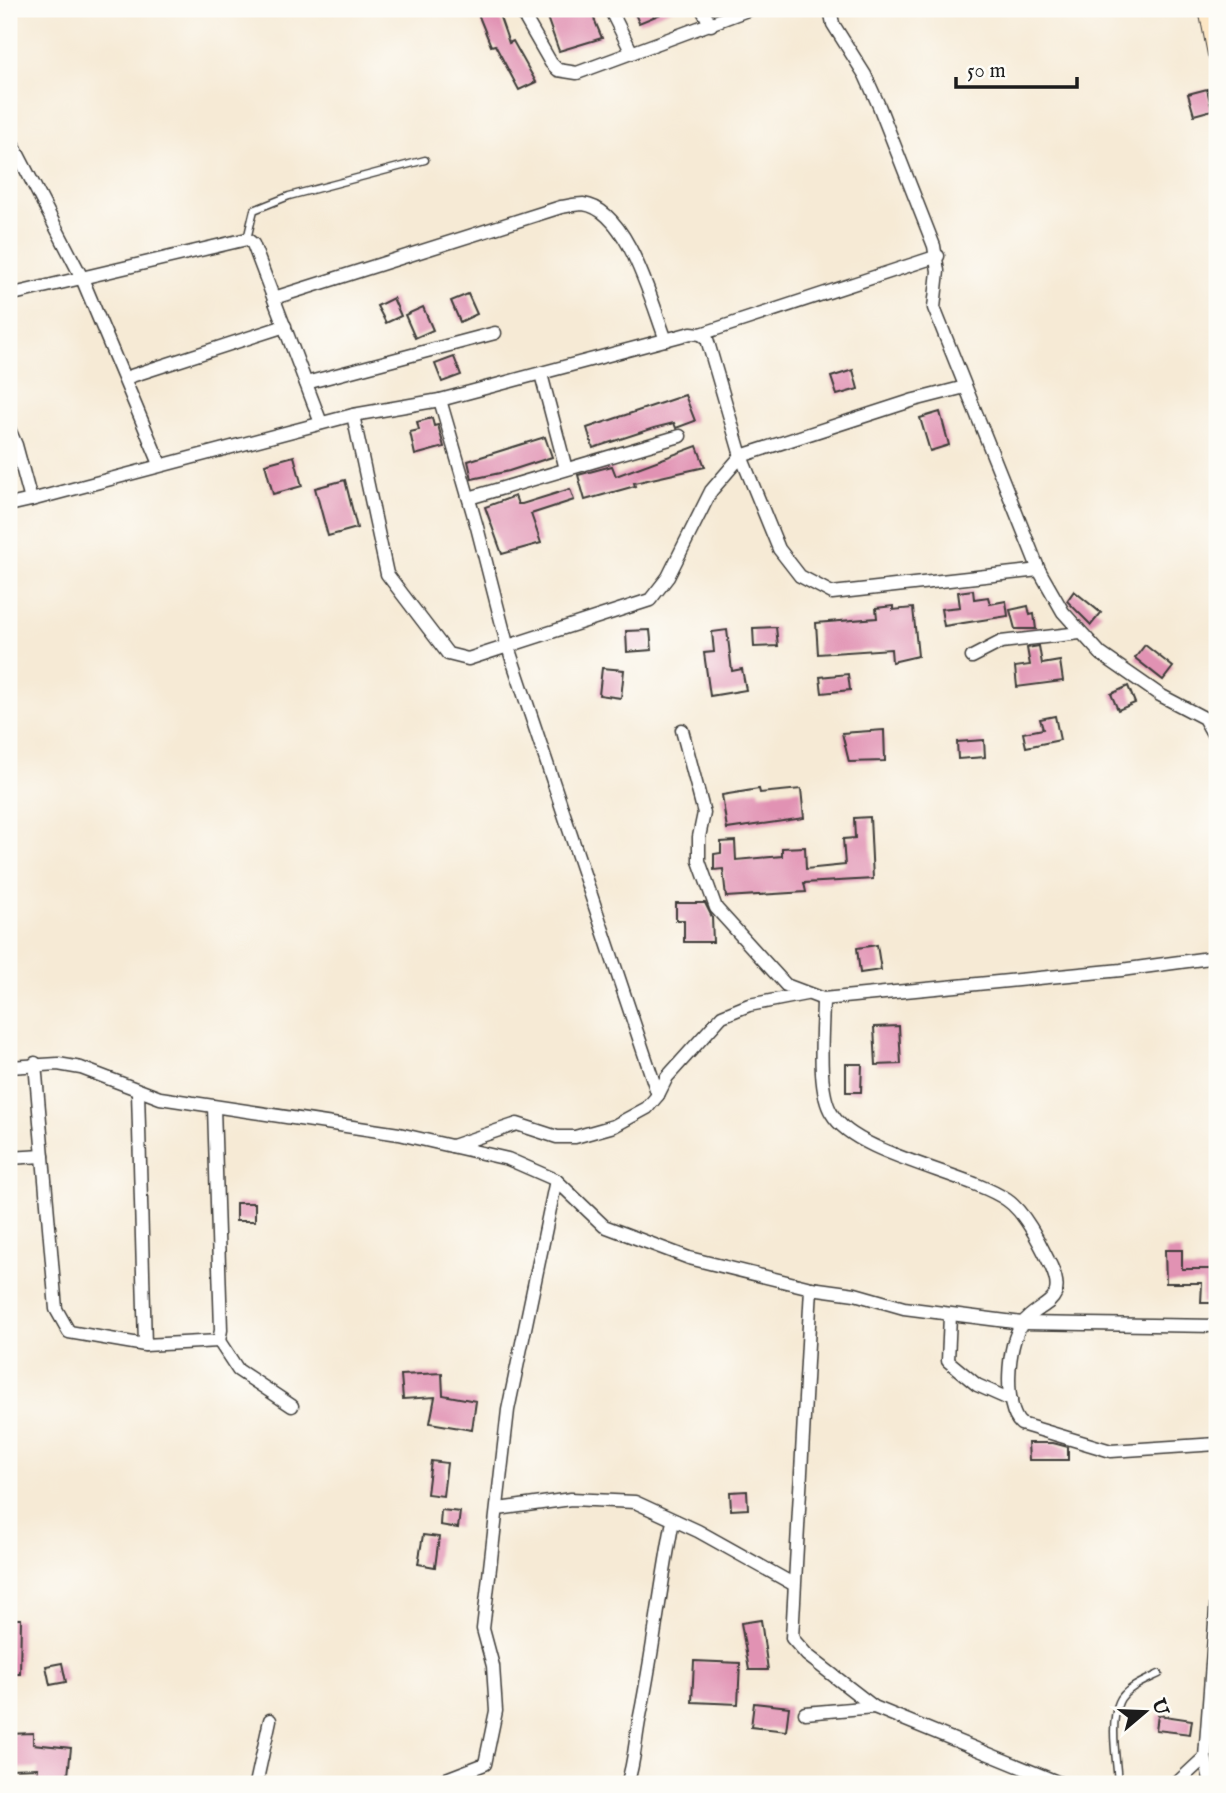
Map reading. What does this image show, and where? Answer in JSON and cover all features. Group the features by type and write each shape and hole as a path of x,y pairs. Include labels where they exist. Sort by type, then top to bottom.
{"street":[{"path":"520,9 558,70 578,73 750,9"},
{"path":"610,9 632,53"},
{"path":"702,9 711,25"},
{"path":"830,9 833,24 865,75 879,106 938,256 934,308 1039,570 1063,612 1101,654 1132,677 1204,718 1217,741"},
{"path":"1208,9 1217,54"},
{"path":"9,137 81,276 160,464"},
{"path":"274,298 561,207 584,204 607,216 624,233 666,340"},
{"path":"9,295 247,239 253,244 321,423"},
{"path":"9,505 353,415 440,400 691,333 701,334 938,256"},
{"path":"125,378 285,326"},
{"path":"306,383 495,333"},
{"path":"701,334 707,339 741,456 779,550 800,576 832,593 1039,570"},
{"path":"541,374 566,469"},
{"path":"353,415 387,575 398,592 418,611 448,654 468,659 507,644 650,600 668,577 711,491 741,456 965,387"},
{"path":"440,400 507,644 658,1096"},
{"path":"9,429 16,444 31,500"},
{"path":"469,498 680,436"},
{"path":"972,657 1008,640 1080,633"},
{"path":"682,730 704,813 698,837 699,861 716,908 772,972 786,985 806,995 823,999 1121,970 1217,957"},
{"path":"452,1146 517,1124 557,1137 592,1133 636,1116 658,1096 667,1077 722,1016 750,1005 806,995"},
{"path":"823,999 825,1095 832,1115 864,1140 1006,1199 1027,1224 1050,1265 1057,1289 1052,1301 1022,1323 1012,1350 1013,1417 1021,1424 1093,1448 1144,1450 1217,1444"},
{"path":"9,1067 35,1063 81,1068 138,1093 399,1134 509,1159 556,1180 604,1226 689,1258 811,1288 950,1315 1022,1323 1217,1325"},
{"path":"35,1063 56,1309 69,1332 145,1345 212,1344 219,1341"},
{"path":"138,1093 145,1345"},
{"path":"215,1107 221,1330 219,1341 238,1370 292,1406"},
{"path":"9,1158 43,1156"},
{"path":"433,1784 485,1764 496,1711 493,1666 483,1629 508,1410 556,1180"},
{"path":"811,1288 790,1626 796,1646 874,1707 1062,1784"},
{"path":"950,1315 948,1361 976,1385 1011,1400"},
{"path":"498,1509 571,1499 635,1502 793,1584"},
{"path":"627,1784 634,1766 661,1585 672,1526 676,1521"},
{"path":"1211,1784 1205,1756 1217,1596"},
{"path":"805,1713 874,1707"},
{"path":"256,1784 270,1720"},
{"path":"1176,1784 1205,1756"}],"lane":[{"path":"247,239 254,210 289,196 425,160"},
{"path":"1118,1784 1115,1725 1119,1702 1127,1692 1159,1674"}],"building":[{"path":"476,9 497,9 509,43 513,41 536,82 519,90 495,45 491,46"},
{"path":"544,9 590,9 602,38 559,51"},
{"path":"633,9 673,9 639,23"},
{"path":"1207,89 1212,110 1194,115 1188,94"},
{"path":"468,294 477,314 460,322 451,301"},
{"path":"393,298 401,316 386,323 377,306"},
{"path":"423,307 433,330 415,338 405,315"},
{"path":"454,357 461,375 442,382 435,364"},
{"path":"853,370 858,389 837,395 831,377"},
{"path":"685,395 695,421 676,428 674,423 654,428 593,448 587,428"},
{"path":"940,412 949,445 930,451 920,418"},
{"path":"432,418 434,426 438,425 444,447 415,455 410,432 419,430 417,422"},
{"path":"545,437 552,457 472,479 468,461"},
{"path":"697,446 705,467 634,483 635,486 585,500 578,475 612,466 616,476"},
{"path":"294,456 302,486 273,494 265,464"},
{"path":"345,480 357,528 328,536 315,488"},
{"path":"570,489 574,500 531,514 541,543 502,554 485,507 515,496 518,504 522,504"},
{"path":"973,590 974,599 988,597 990,604 1006,601 1008,616 944,626 941,609 960,607 958,592"},
{"path":"1074,591 1101,613 1091,625 1067,601"},
{"path":"893,606 893,610 913,608 918,656 892,662 891,649 818,654 816,623 877,618 876,608"},
{"path":"1028,606 1030,615 1034,614 1036,629 1015,629 1010,610"},
{"path":"776,627 778,646 754,647 753,628"},
{"path":"650,630 652,650 627,652 626,631"},
{"path":"727,630 732,671 742,669 746,690 710,696 704,653 714,652 712,632"},
{"path":"1145,645 1173,667 1163,680 1135,658"},
{"path":"1039,646 1042,664 1060,661 1063,681 1017,687 1015,667 1030,665 1027,648"},
{"path":"602,668 624,670 621,698 599,695"},
{"path":"848,674 850,690 822,693 820,677"},
{"path":"1128,686 1135,703 1118,710 1111,694"},
{"path":"1055,716 1060,740 1026,747 1023,733 1043,729 1040,719"},
{"path":"884,730 885,761 849,762 842,733"},
{"path":"984,740 985,757 958,759 957,742"},
{"path":"759,789 760,793 801,789 804,818 727,829 722,795"},
{"path":"870,817 873,879 804,883 806,892 726,897 723,869 714,870 714,854 721,853 721,842 735,841 736,860 782,856 782,848 805,847 806,869 845,865 843,839 855,838 854,818"},
{"path":"676,903 705,903 712,917 713,942 684,942 684,920 676,920"},
{"path":"877,945 881,970 860,973 857,948"},
{"path":"899,1026 901,1064 876,1065 874,1027"},
{"path":"846,1064 862,1064 861,1092 846,1092"},
{"path":"236,1203 255,1203 255,1221 236,1221"},
{"path":"1165,1250 1182,1250 1182,1269 1217,1269 1217,1303 1201,1303 1202,1283 1166,1283"},
{"path":"442,1373 443,1395 476,1401 472,1430 430,1423 435,1397 403,1399 401,1375"},
{"path":"1028,1443 1053,1443 1068,1447 1068,1460 1029,1460"},
{"path":"431,1461 447,1463 443,1496 427,1494"},
{"path":"747,1491 748,1509 731,1510 730,1492"},
{"path":"441,1510 460,1512 458,1528 440,1525"},
{"path":"423,1535 439,1537 435,1567 418,1564"},
{"path":"9,1619 21,1619 20,1674 9,1674"},
{"path":"761,1620 768,1670 749,1670 741,1623"},
{"path":"694,1661 740,1663 738,1704 692,1702"},
{"path":"62,1663 66,1682 50,1685 46,1666"},
{"path":"754,1703 789,1707 786,1731 751,1727"},
{"path":"1158,1715 1192,1720 1190,1734 1156,1730"},
{"path":"33,1733 33,1744 71,1748 67,1784 36,1784 38,1768 9,1769 9,1734"}]}
